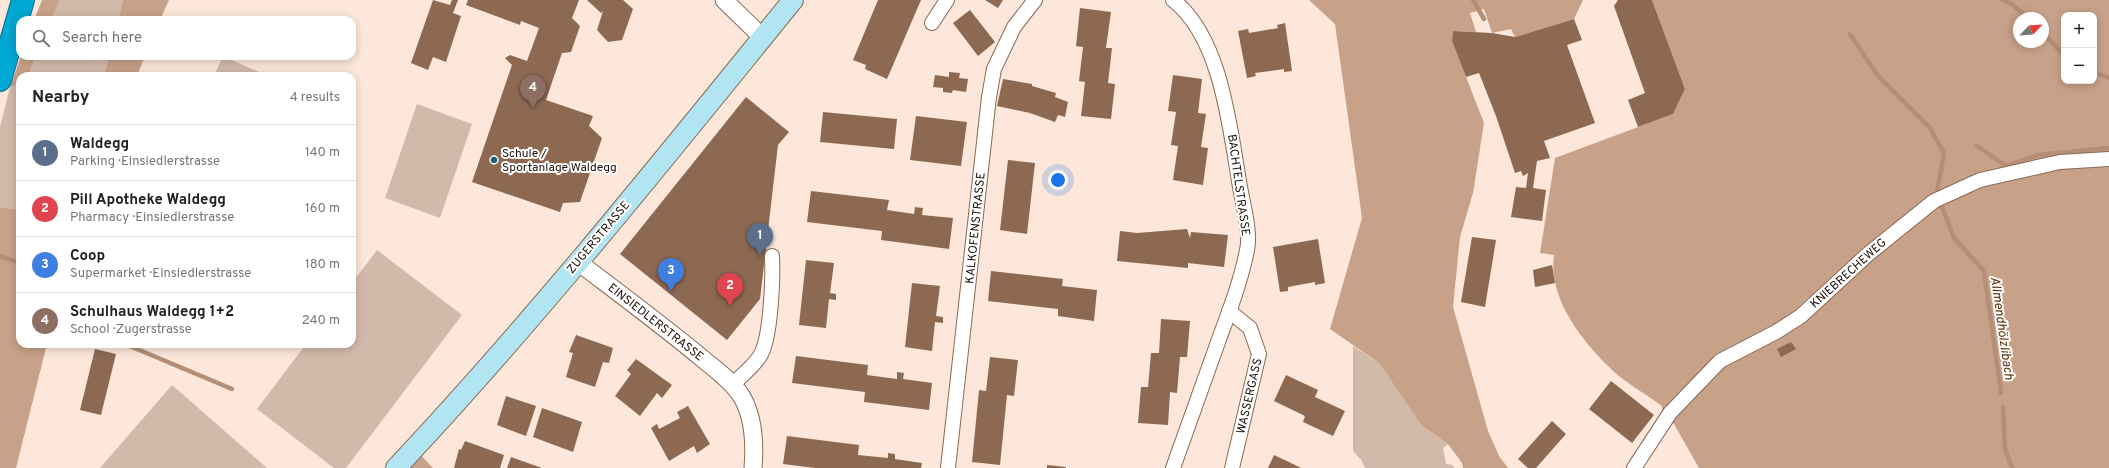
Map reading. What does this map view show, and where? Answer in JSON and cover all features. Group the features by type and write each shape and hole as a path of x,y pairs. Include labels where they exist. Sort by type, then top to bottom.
{"highway":[{"path":"0,40 15,0"},
{"path":"18,16 23,0"},
{"path":"0,80 16,24"}],"main road":[{"name":"ZUGERSTRASSE","path":"396,468 467,392 578,262 793,0"}],"street":[{"path":"724,0 762,38"},
{"path":"932,23 947,0"},
{"name":"KALKOFENSTRASSE","path":"948,468 989,97 994,69 1014,27 1035,0"},
{"name":"BACHTELSTRASSE","path":"1173,0 1185,9 1206,45 1220,84 1229,117 1248,248 1229,311 1173,468"},
{"name":"KNIEBRECHEWEG","path":"1634,468 1670,413 1720,361 1776,332 1801,316 1867,255 1934,201 1980,180 2060,162 2109,159"},
{"path":"732,385 760,357 765,346 773,280 772,256"},
{"name":"EINSIEDLERSTRASSE","path":"578,262 685,344 732,385 741,396 751,421 754,452 753,468"},
{"name":"WASSERGASS","path":"1229,311 1250,328 1259,354 1232,468"}],"shaded area":[{"path":"42,0 60,0 53,16 36,16"},
{"path":"60,0 123,0 119,16 53,16"},
{"path":"123,0 169,0 162,16 119,16"},
{"path":"1309,0 1583,0 1574,19 1515,37 1511,29 1492,33 1484,9 1470,13 1476,32 1453,31 1452,41 1484,123 1473,193 1460,237 1453,307 1488,431 1499,456 1508,468 1463,468 1462,463 1448,444 1421,425 1379,363 1330,329 1362,218 1335,24"},
{"path":"1652,0 2109,0 2109,468 1699,468 1674,424 1662,414 1662,406 1614,372 1597,355 1577,330 1568,316 1556,286 1553,271 1554,255 1540,253 1555,158 1673,114 1685,89"},
{"path":"20,60 34,60 30,72 16,72 16,85 10,87"},
{"path":"34,60 108,60 105,72 30,72"},
{"path":"108,60 143,60 139,72 105,72"},
{"path":"221,60 232,60 259,72 216,72"},
{"path":"16,85 16,209 0,207 0,127 10,87"},
{"path":"417,104 472,124 440,218 385,198"},
{"path":"0,207 16,209 16,348 46,348 16,468 0,468"},
{"path":"377,250 462,315 346,468 334,468 257,409 303,348 356,348 356,278"},
{"path":"1353,346 1379,363 1421,425 1448,444 1443,448 1446,464 1453,465 1454,468 1365,468 1362,461 1353,451"},
{"path":"172,385 267,468 100,468"},
{"path":"410,444 433,468 390,468"}],"building":[{"path":"433,0 450,5 452,0 458,0 453,13 461,16 446,62 433,57 428,70 411,63"},
{"path":"468,0 579,0 572,18 580,26 571,52 562,53 546,100 593,116 589,126 602,138 580,202 563,203 560,212 472,182 512,65 505,58 510,55 527,61 539,28 521,21 520,25 466,5"},
{"path":"587,0 623,0 633,9 622,40 608,42 597,30 603,11 601,13"},
{"path":"878,0 921,0 887,79 865,69 866,65 853,60"},
{"path":"985,0 1003,0 998,8"},
{"path":"1618,0 1652,0 1685,89 1673,114 1638,127 1628,100 1645,93 1614,6"},
{"path":"1080,8 1111,12 1106,48 1112,48 1108,83 1115,84 1111,119 1081,116 1085,82 1079,81 1083,47 1076,46"},
{"path":"970,10 995,42 978,56 953,23"},
{"path":"1574,19 1582,40 1567,45 1595,123 1544,141 1550,158 1537,161 1533,188 1546,190 1542,221 1511,217 1516,187 1526,188 1528,173 1523,176 1521,171 1515,173 1496,116 1479,73 1466,77 1452,41 1453,31 1492,33 1515,37"},
{"path":"1285,23 1292,71 1284,72 1284,69 1255,73 1256,76 1247,78 1238,31 1248,29 1249,33 1278,28 1277,25"},
{"path":"949,72 960,73 959,78 968,79 966,92 953,90 952,93 943,92 943,88 933,87 935,75 949,77"},
{"path":"1173,75 1202,79 1198,113 1206,114 1201,147 1208,148 1203,185 1173,180 1178,146 1171,145 1176,112 1168,111"},
{"path":"1003,79 1032,84 1032,86 1056,93 1055,97 1068,102 1065,117 1058,115 1055,122 1030,113 997,106"},
{"path":"746,97 789,132 778,145 760,299 727,340 620,254"},
{"path":"823,112 897,119 894,149 820,142"},
{"path":"916,116 967,122 961,166 910,160"},
{"path":"1008,160 1035,163 1027,234 1000,230"},
{"path":"811,191 889,200 887,210 914,214 915,207 923,208 922,215 953,218 949,249 881,240 882,231 807,222"},
{"path":"1187,229 1190,238 1191,232 1228,235 1224,267 1188,263 1188,268 1117,261 1120,231 1137,233"},
{"path":"1472,237 1496,240 1485,307 1461,302"},
{"path":"1318,239 1325,283 1315,285 1315,282 1288,287 1288,291 1280,292 1273,247"},
{"path":"806,260 834,263 830,293 836,294 836,300 829,299 826,328 799,325"},
{"path":"1552,265 1555,283 1535,287 1533,270"},
{"path":"991,271 1063,279 1062,286 1097,290 1094,321 1058,316 1058,309 988,301"},
{"path":"912,283 940,286 936,316 943,317 943,323 935,322 932,351 905,347"},
{"path":"1161,319 1190,321 1187,357 1180,357 1177,393 1170,392 1168,425 1138,423 1141,387 1148,387 1151,353 1159,353"},
{"path":"576,335 613,348 609,363 603,362 595,387 566,377 573,353 569,352"},
{"path":"1791,342 1796,349 1781,357 1777,349"},
{"path":"95,349 116,354 101,415 80,410"},
{"path":"796,356 868,365 867,375 897,379 897,372 904,373 903,379 932,383 929,410 864,402 865,392 792,383"},
{"path":"990,357 1018,360 1014,396 1007,395 1000,465 972,462 979,390 986,391"},
{"path":"636,359 672,385 662,398 657,393 640,416 615,396 631,374 627,370"},
{"path":"1286,375 1318,390 1315,397 1345,411 1333,436 1303,422 1305,416 1274,401"},
{"path":"1611,381 1654,415 1632,443 1589,409"},
{"path":"506,396 536,406 526,436 497,425"},
{"path":"688,406 710,444 697,453 694,446 669,461 651,428 657,424 659,429 680,418 677,412"},
{"path":"542,408 582,422 573,452 533,437"},
{"path":"1552,421 1566,434 1536,468 1528,468 1518,459"},
{"path":"787,436 859,445 858,455 888,458 888,453 895,454 895,459 922,463 921,468 815,468 783,464"},
{"path":"465,441 504,455 500,468 454,468 459,449 461,450"},
{"path":"1274,455 1291,463 1301,468 1268,468"},
{"path":"511,457 542,468 507,468"},
{"path":"1047,465 1066,467 1066,468 1047,468"}],"waterway":[{"path":"1473,0 1484,19"},
{"path":"2003,0 2012,4 2021,12"},
{"path":"1850,34 1878,76 1930,128 1944,153 1937,192"},
{"path":"2049,39 2061,53"},
{"path":"2097,73 2109,78"},
{"path":"1977,146 2006,166 2038,155 2109,148"},
{"name":"Allmendhölzlibach","path":"1942,207 1954,238 1984,271 2001,393"},
{"path":"0,256 16,262"},
{"path":"135,348 232,389"},
{"name":"Allmendhölzlibach","path":"2003,407 2005,449 2012,468"}],"place":[{"name":"Schulhaus Waldegg 1+2","path":"533,108"},
{"name":"Schule / Sportanlage Waldegg","path":"494,160"},
{"name":"Waldegg","path":"760,256"},
{"name":"Coop","path":"671,291"},
{"name":"Pill Apotheke Waldegg","path":"730,306"}]}
